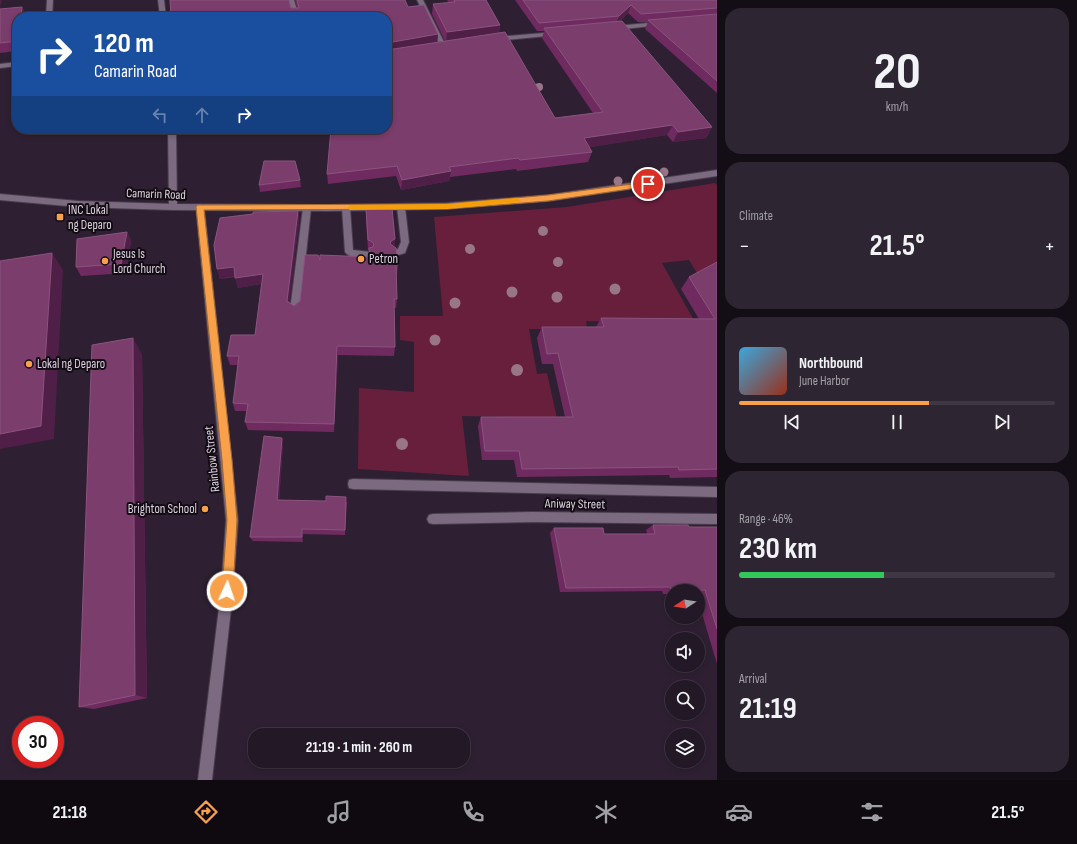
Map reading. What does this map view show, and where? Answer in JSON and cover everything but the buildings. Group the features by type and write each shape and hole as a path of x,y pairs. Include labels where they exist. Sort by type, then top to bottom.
{"street":[{"path":"49,12 50,0"},
{"path":"161,0 162,12"},
{"path":"291,0 295,12"},
{"path":"420,0 439,46 450,45"},
{"path":"608,29 663,24"},
{"path":"487,40 562,33"},
{"path":"0,66 12,65"},
{"path":"172,134 173,207"},
{"name":"Camarin Road","path":"0,197 78,204 173,207 346,208 447,206 548,198 717,173"},
{"name":"Rainbow Street","path":"200,207 232,520 227,591 205,780"},
{"path":"395,253 402,251 405,246 401,207"},
{"path":"296,310 307,208"},
{"path":"346,208 349,252 353,254 368,254"},
{"path":"353,484 717,492"},
{"name":"Aniway Street","path":"433,519 532,517 717,519"}],"shaded area":[{"path":"715,183 717,185 717,265 697,273 689,260 662,263 696,324 586,321 587,329 529,329 537,374 547,373 557,418 462,416 469,476 358,469 359,388 414,392 414,342 400,340 400,316 443,316 434,217 567,207"}],"slow traffic":[{"path":"350,208 447,206 517,201"}],"place":[{"name":"INC Lokal ng Deparo","path":"60,217"},
{"name":"Petron","path":"361,259"},
{"name":"Jesus Is Lord Church","path":"105,261"},
{"name":"Lokal ng Deparo","path":"29,364"},
{"name":"Brighton School","path":"205,509"}],"route":[{"path":"227,591 232,520 200,207 328,208 447,206 548,198 648,184"}]}
